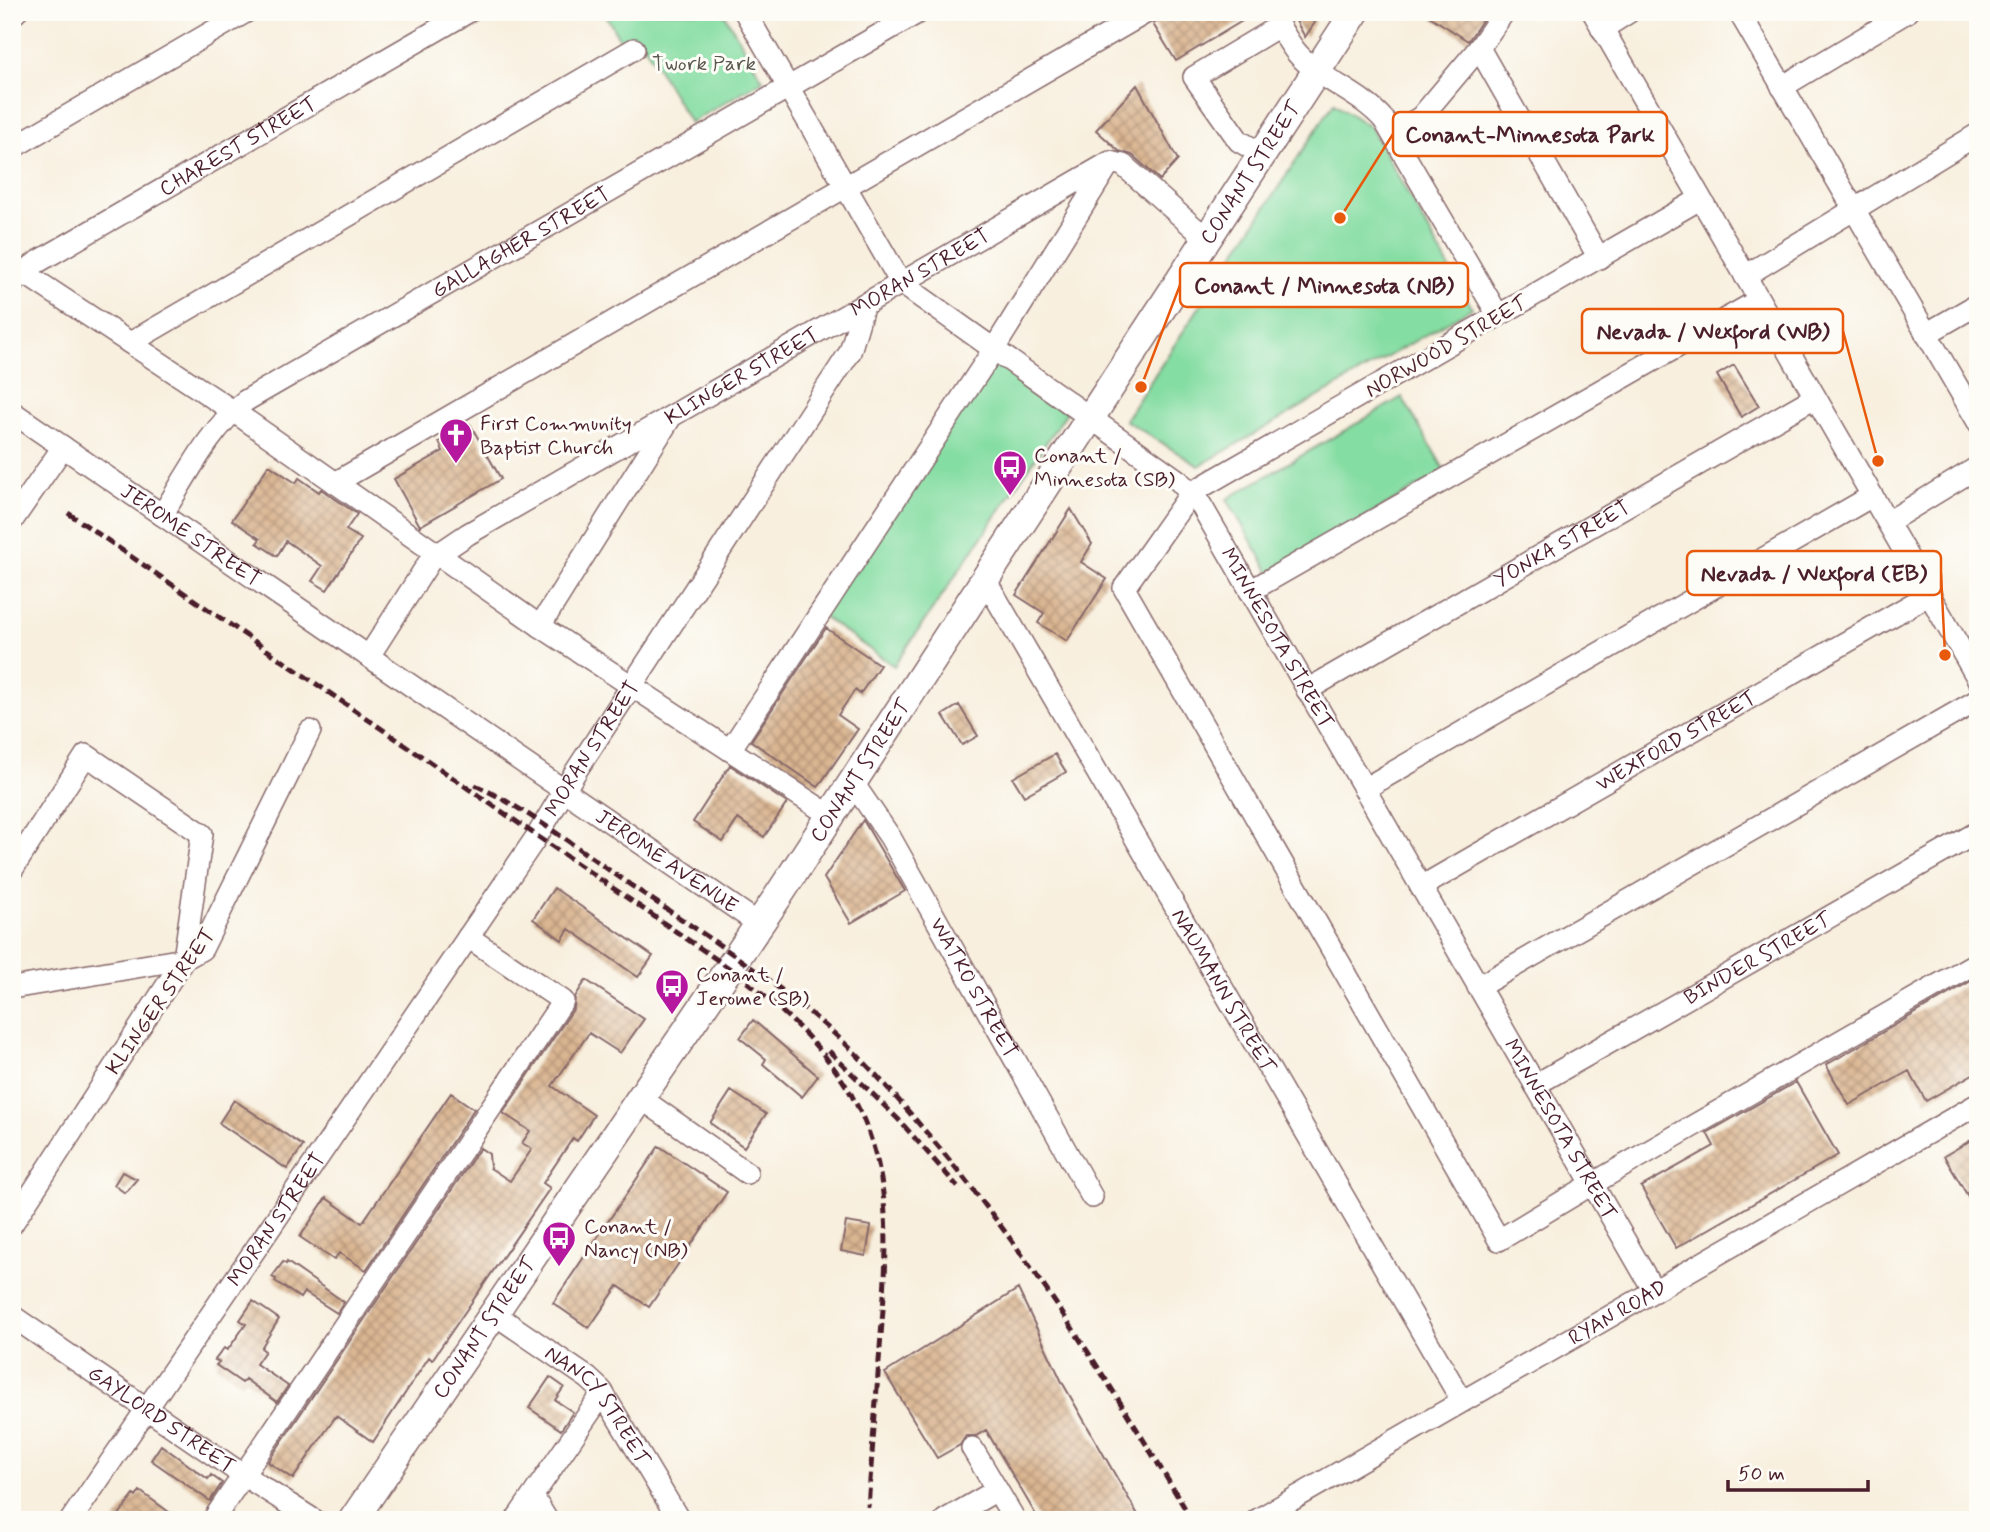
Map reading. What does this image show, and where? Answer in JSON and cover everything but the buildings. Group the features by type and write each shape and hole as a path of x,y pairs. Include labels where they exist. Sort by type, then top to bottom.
{"main road":[{"name":"CONANT STREET","path":"353,1520 642,1099 853,783 1317,71 1344,18"}],"street":[{"path":"12,148 246,12"},
{"name":"CHAREST STREET","path":"16,275 468,12"},
{"name":"MINNESOTA STREET","path":"745,12 901,283 1179,481 1201,505 1654,1291"},
{"name":"GALLAGHER STREET","path":"162,515 218,427 246,401 919,12"},
{"path":"335,483 1147,12"},
{"path":"1393,134 1420,117 1479,48 1504,12"},
{"path":"1629,12 1597,20 1978,678"},
{"path":"1739,12 1978,422"},
{"path":"1782,88 1907,12"},
{"path":"1262,154 1239,141 1194,76 1279,26 1297,53 1317,71 1376,110 1393,134 1498,315"},
{"path":"1479,48 1599,258"},
{"path":"130,343 634,49"},
{"path":"1745,276 1978,134"},
{"path":"730,750 994,349 1110,162 1123,166 1207,239"},
{"name":"MORAN STREET","path":"71,1520 565,791 850,352 864,304 1110,162"},
{"name":"NORWOOD STREET","path":"1191,493 1700,199"},
{"path":"16,275 130,343 233,411 540,626 831,816"},
{"path":"1250,591 1759,300"},
{"name":"KLINGER STREET","path":"369,656 420,575 436,555 864,304"},
{"path":"1926,334 1978,304"},
{"name":"YONKA STREET","path":"1307,690 1815,397"},
{"name":"JEROME STREET","path":"12,412 369,656"},
{"path":"540,626 672,416"},
{"path":"12,521 63,447"},
{"path":"1888,522 1978,467"},
{"path":"1191,493 1124,588 1499,1240 1978,962"},
{"path":"1364,789 1872,496"},
{"name":"NAUMANN STREET","path":"985,579 1462,1401"},
{"name":"WEXFORD STREET","path":"1421,887 1930,594"},
{"name":"JEROME AVENUE","path":"369,656 759,924"},
{"path":"1478,987 1978,700"},
{"name":"KLINGER STREET","path":"14,1217 184,959 202,948 310,731"},
{"path":"12,870 86,755 202,834 184,959 12,988"},
{"name":"WATKO STREET","path":"853,783 890,837 1092,1197"},
{"name":"BINDER STREET","path":"1535,1085 1978,832"},
{"path":"213,1520 563,1001 468,937"},
{"path":"642,1099 747,1172"},
{"name":"RYAN ROAD","path":"1257,1520 1978,1104"},
{"name":"NANCY STREET","path":"493,1313 588,1378 602,1391 679,1520"},
{"name":"GAYLORD STREET","path":"12,1316 243,1475 314,1520"},
{"path":"516,1520 602,1391"},
{"path":"972,1448 1014,1520"},
{"path":"945,1520 997,1490"},
{"path":"533,1497 547,1520"}],"green space":[{"name":"Twork Park","path":"604,12 723,12 763,80 690,123 640,38 624,47"},
{"path":"1334,103 1371,128 1472,308 1199,466 1125,420"},
{"path":"991,360 1067,412 894,666 819,614"},
{"path":"1402,397 1445,471 1270,573 1227,499"}],"railway":[{"path":"68,513 729,968 779,1009 823,1054 848,1089 864,1120 882,1183 885,1281 868,1507"},
{"path":"475,785 536,819 749,966 803,1007 864,1062 963,1177 1034,1271 1131,1419 1192,1520"},
{"path":"829,1051 898,1119 958,1187"}],"place":[{"name":"Conant-Minnesota Park","path":"1340,218"},
{"name":"Conant / Minnesota (NB)","path":"1141,387"},
{"name":"Nevada / Wexford (WB)","path":"1878,461"},
{"name":"First Community Baptist Church","path":"456,465"},
{"name":"Conant / Minnesota (SB)","path":"1010,497"},
{"name":"Nevada / Wexford (EB)","path":"1945,655"},
{"name":"Conant / Jerome (SB)","path":"672,1016"},
{"name":"Conant / Nancy (NB)","path":"559,1268"}]}
